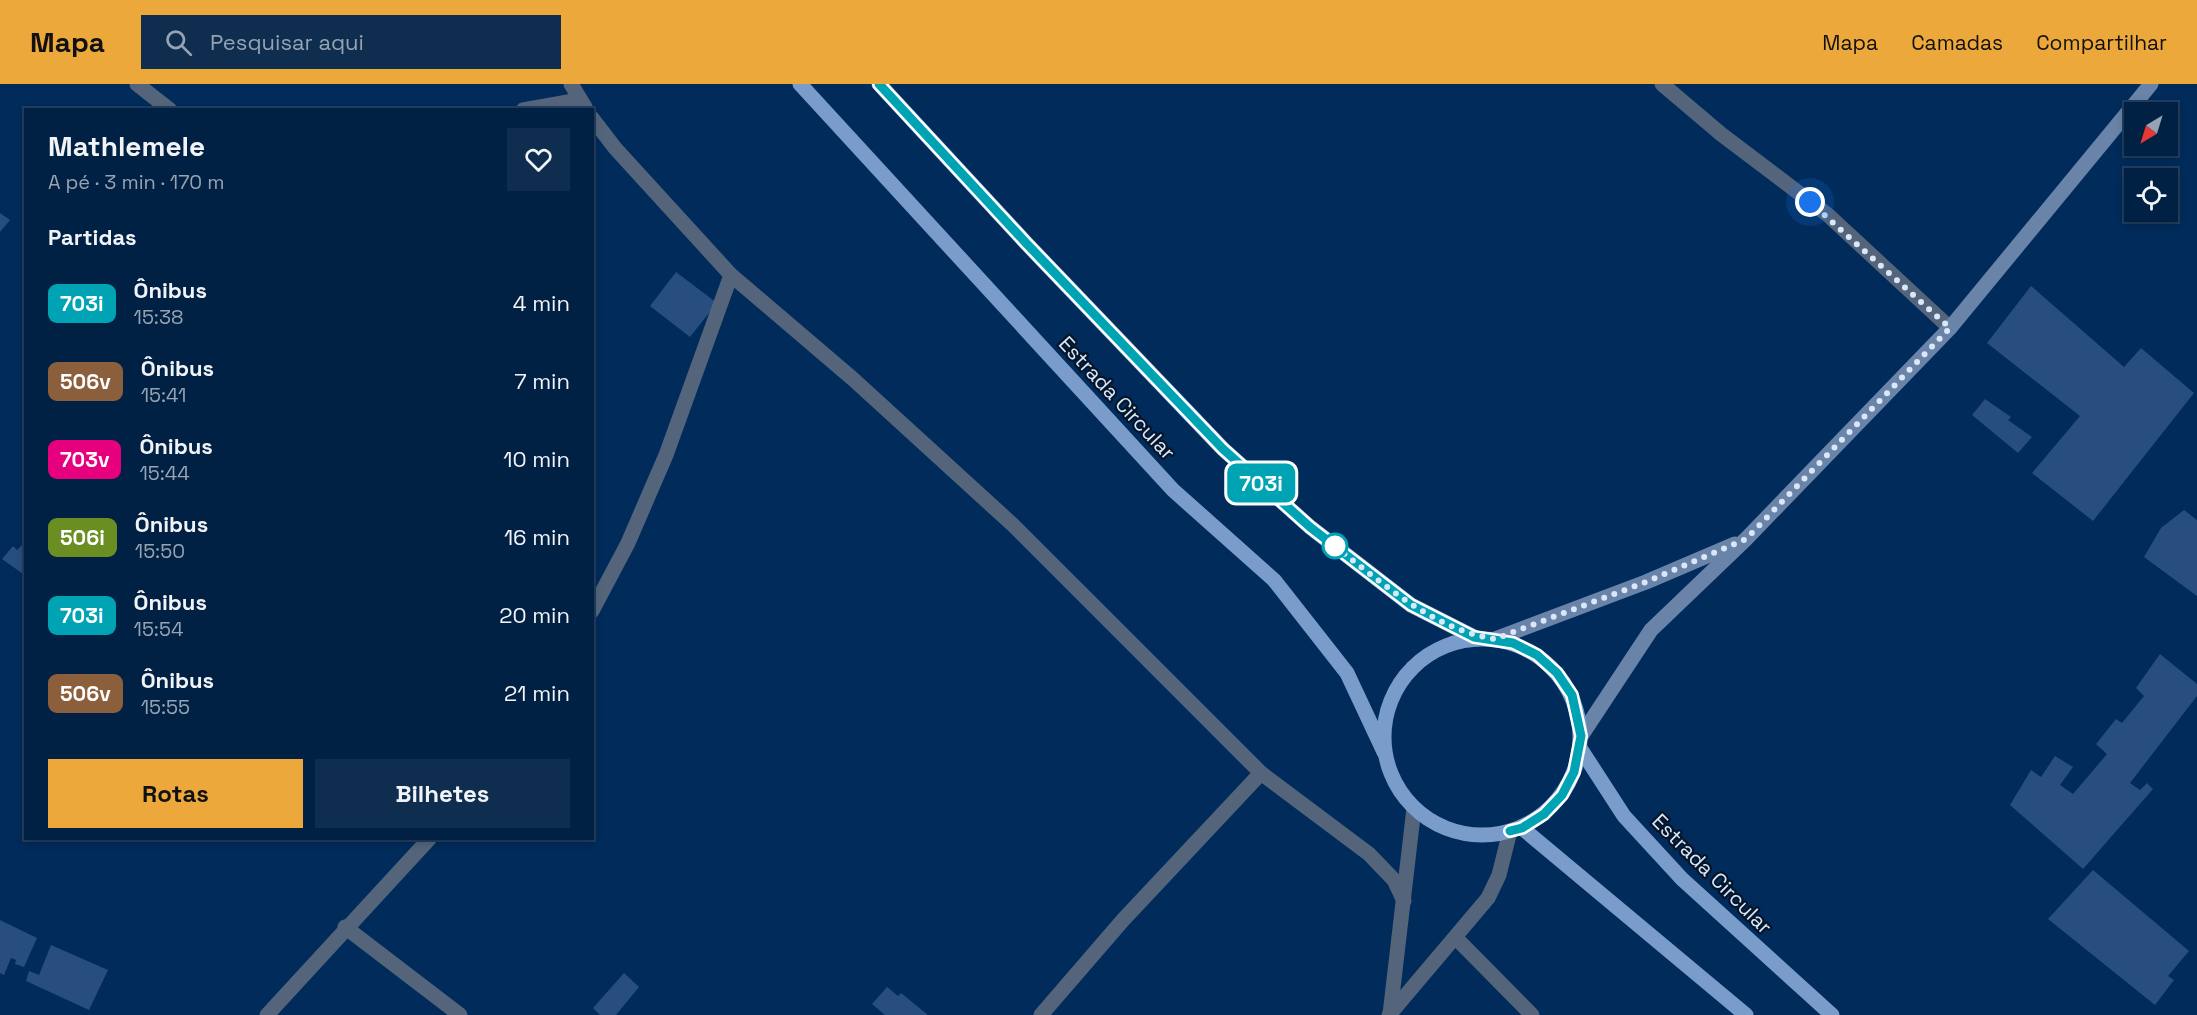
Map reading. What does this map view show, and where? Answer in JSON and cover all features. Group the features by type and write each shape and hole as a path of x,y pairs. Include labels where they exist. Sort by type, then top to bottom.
{"main road":[{"name":"Estrada Circular","path":"800,84 1173,490 1274,580 1347,673 1384,752"},
{"name":"Estrada Circular","path":"879,84 1027,244 1223,449 1310,527 1411,605 1474,637"},
{"path":"1474,637 1513,643 1537,655 1557,673 1572,695 1581,742 1574,772 1562,795 1544,814 1516,829 1467,834 1439,827 1414,808 1396,785 1384,752 1384,725 1390,697 1407,671 1431,651 1474,637"},
{"name":"Estrada Circular","path":"1581,742 1624,816 1682,879 1832,1015"},
{"path":"1516,829 1746,1015"}],"street":[{"path":"137,84 167,108"},
{"path":"543,108 583,104 571,84"},
{"path":"1662,84 1721,134 1828,215 1950,328"},
{"path":"1581,742 1651,630 1746,539 1950,328 2151,84"},
{"path":"594,121 615,148 731,275 853,378 1013,525 1261,773 1369,854 1394,880 1404,901"},
{"path":"594,607 628,543 666,456 731,275"},
{"path":"1495,639 1646,582 1746,539"},
{"path":"1041,1015 1123,921 1261,773"},
{"path":"1390,1014 1414,808"},
{"path":"1390,1014 1456,939 1488,898 1516,829"},
{"path":"267,1015 345,927 428,840"},
{"path":"345,927 460,1015"},
{"path":"1456,939 1532,1015"}],"building":[{"path":"0,213 10,220 0,232"},
{"path":"676,272 717,303 690,337 650,306"},
{"path":"2031,286 2124,367 2141,348 2194,393 2093,521 2032,473 2080,416 1987,343"},
{"path":"1985,399 2011,417 2008,420 2032,437 2018,453 1972,415"},
{"path":"2184,510 2197,520 2197,596 2144,557 2161,528"},
{"path":"24,543 23,574 2,559 13,546 17,550"},
{"path":"2160,654 2197,684 2197,696 2130,783 2140,790 2147,783 2153,789 2083,869 2010,805 2031,770 2041,777 2055,756 2073,767 2060,785 2073,794 2107,754 2096,744 2116,719 2122,723 2144,696 2136,688"},
{"path":"2093,870 2189,951 2168,976 2174,980 2155,1005 2048,919"},
{"path":"0,920 37,938 24,967 15,964 16,960 11,958 4,975 0,973"},
{"path":"51,945 108,970 89,1010 26,981 29,971 39,975"},
{"path":"624,973 639,987 616,1015 600,1015 593,1008"},
{"path":"887,987 898,996 901,993 928,1015 885,1015 872,1004"}],"bus line":[{"name":"703i","path":"879,84 1027,244 1223,449 1310,527 1411,605 1474,637 1513,643 1537,655 1557,673 1572,695 1581,736 1574,772 1562,795 1544,814 1522,828 1510,831"}],"route":[{"path":"1335,546 1327,540 1411,605 1474,637 1495,639 1646,582 1746,539 1950,328 1828,215 1810,202"}]}
